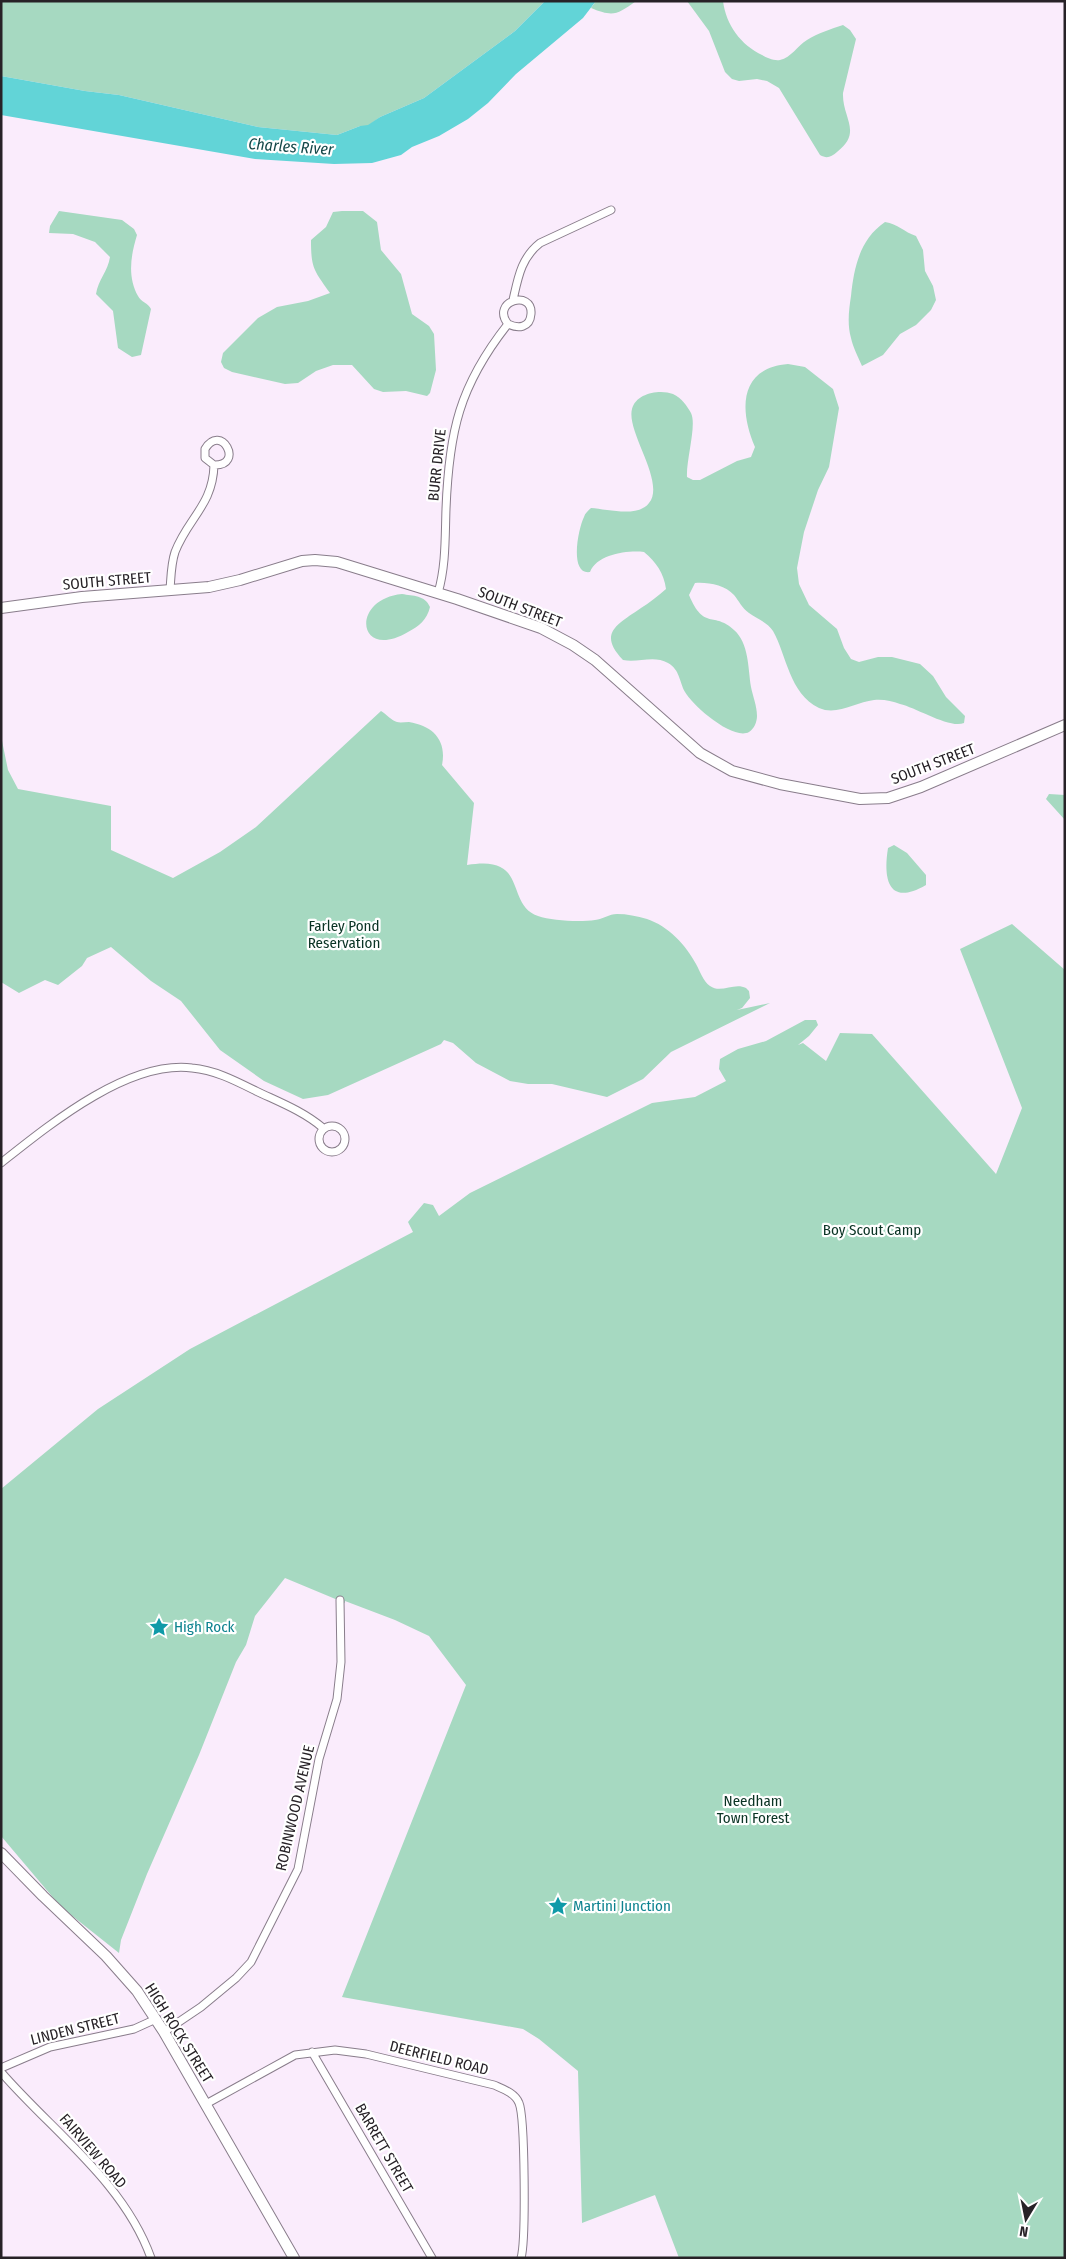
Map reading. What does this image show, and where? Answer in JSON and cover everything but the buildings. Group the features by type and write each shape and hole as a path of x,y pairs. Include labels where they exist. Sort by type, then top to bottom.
{"street":[{"path":"513,300 522,300 531,310 531,319 525,326 516,328 508,324 503,314 505,307 513,300 523,262 530,251 547,239 611,210"},
{"name":"BURR DRIVE","path":"438,593 444,570 450,451 456,422 467,388 492,344 508,324"},
{"path":"170,590 175,553 208,498 212,485 214,465"},
{"name":"SOUTH STREET","path":"1,608 82,597 224,584 302,561 337,562 438,593 541,628 573,645 595,660 700,752 732,771 780,784 860,799 888,798 963,770 1065,724"},
{"path":"1,1163 90,1099 121,1082 147,1071 170,1067 192,1068 229,1078 305,1114 323,1128"},
{"name":"ROBINWOOD AVENUE","path":"164,2032 201,2007 236,1978 251,1962 298,1869 320,1759 337,1699 341,1662 340,1600"},
{"name":"HIGH ROCK STREET","path":"1,1853 42,1896 106,1956 137,1991 164,2032 294,2258"},
{"name":"LINDEN STREET","path":"1,2068 50,2048 134,2029 156,2019"},
{"name":"DEERFIELD ROAD","path":"206,2104 295,2055 335,2050 366,2054 494,2085 510,2092 519,2103 522,2125 524,2227 521,2258"},
{"name":"BARRETT STREET","path":"312,2052 432,2258"},
{"name":"FAIRVIEW ROAD","path":"1,2072 101,2178 138,2227 151,2258"}],"green space":[{"path":"1,1 545,1 515,31 424,98 380,117 368,126 360,126 337,135 258,127 119,95 1,76"},
{"path":"596,1 636,1 619,12 605,13 591,8"},
{"path":"687,1 723,1 727,18 741,40 754,51 773,60 784,59 804,42 825,31 843,25 850,30 856,39 843,93 850,131 845,145 831,156 825,157 820,155 779,88 767,81 757,79 739,81 732,79 725,72 709,31"},
{"path":"59,211 122,220 134,229 137,235 131,266 132,281 139,298 151,309 141,355 132,357 118,348 113,311 96,294 110,257 95,242 73,234 49,233 50,226"},
{"path":"363,211 377,222 381,250 401,274 412,314 429,326 434,334 436,370 430,393 427,396 406,391 383,392 374,389 352,365 333,365 316,371 298,383 285,384 232,372 224,368 221,362 223,353 258,318 277,307 308,301 330,293 314,269 311,240 326,227 333,212"},
{"path":"885,222 894,224 916,236 923,250 925,271 933,286 936,300 931,310 916,325 900,334 883,355 862,366 853,345 849,327 852,285 856,264 864,245 876,229"},
{"path":"788,364 805,367 833,389 839,408 829,467 818,490 804,532 797,568 799,584 809,605 837,629 844,648 851,659 859,662 878,657 892,657 920,664 933,676 946,697 965,716 964,723 958,724 942,721 907,706 884,700 867,701 840,710 819,708 801,693 795,684 771,628 742,607 730,592 711,584 695,583 689,595 700,613 705,617 727,625 739,635 743,642 757,712 756,723 749,732 733,731 704,713 689,698 677,672 668,663 652,659 623,660 615,651 611,636 618,624 666,589 656,564 644,552 614,554 599,561 590,572 583,571 577,559 579,531 585,514 591,508 622,512 638,510 644,508 649,503 653,494 650,470 632,419 634,404 643,396 655,392 673,394 684,402 693,418 687,477 693,480 700,480 737,461 751,457 755,447 750,433 745,406 747,393 752,382 760,373 772,367"},
{"path":"402,594 422,598 428,603 430,607 425,619 412,630 391,639 378,639 370,634 366,626 368,616 374,606 385,598"},
{"name":"Farley Pond Reservation","path":"381,711 395,721 409,722 425,727 440,741 443,756 442,765 474,803 467,865 487,864 500,867 508,873 521,901 528,910 544,918 582,921 621,914 655,922 682,943 710,986 719,989 737,986 746,988 749,991 750,998 742,1008 737,1010 770,1003 671,1052 643,1079 607,1097 552,1084 528,1084 510,1081 476,1063 453,1043 444,1040 441,1044 328,1095 303,1099 264,1081 220,1050 181,1001 151,981 111,947 87,958 82,966 58,985 45,980 19,993 1,982 1,736 8,770 18,789 111,806 111,850 173,878 220,852 256,827"},
{"path":"1049,794 1065,795 1065,820 1046,799"},
{"path":"894,845 907,853 926,875 926,885 903,893 896,891 891,886 886,870 888,848"},
{"name":"Needham Town Forest","path":"1012,924 1065,970 1065,2258 679,2258 655,2195 582,2223 578,2071 539,2039 523,2029 342,1997 466,1685 429,1636 395,1620 345,1601 345,1603 285,1578 255,1616 246,1645 236,1662 199,1755 147,1874 121,1940 119,1953 61,1907 1,1836 1,1489 98,1409 190,1349 413,1232 408,1222 424,1203 433,1205 439,1216 470,1193 652,1103 695,1097 726,1081 719,1069 720,1059 738,1049 766,1041 805,1020 816,1020 818,1025 798,1045 803,1043 826,1061 840,1033 872,1034 996,1174 1022,1108 960,949"}],"water":[{"name":"Charles River","path":"545,1 596,1 583,18 516,74 488,103 468,119 439,136 412,147 401,155 372,163 334,164 255,159 1,115 1,76 119,95 258,127 337,135 360,126 368,125 380,117 424,98 515,31"}],"place":[{"name":"High Rock","path":"159,1627"},
{"name":"Martini Junction","path":"558,1906"}],"park label":[{"name":"Boy Scout Camp","path":"872,1230"}]}
